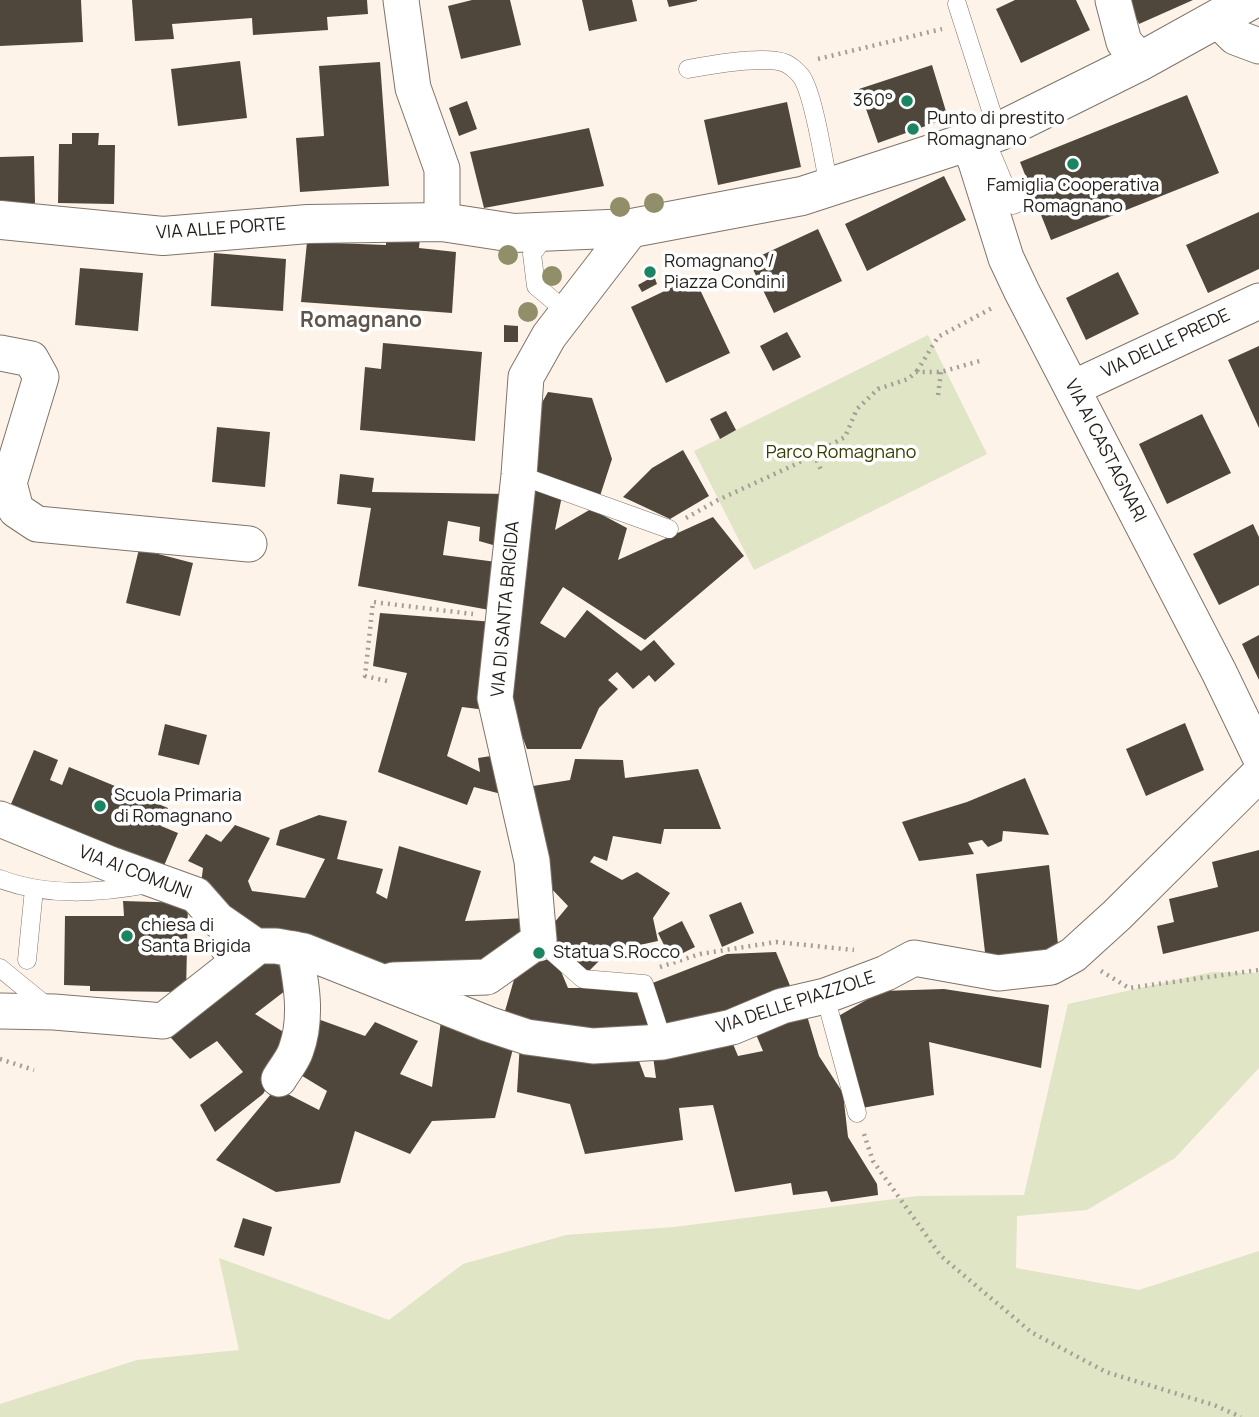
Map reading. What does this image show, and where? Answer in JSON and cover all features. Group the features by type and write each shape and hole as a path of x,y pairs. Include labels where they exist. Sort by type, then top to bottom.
{"street":[{"path":"401,0 413,88 442,169 442,222"},
{"path":"1113,0 1124,42 1142,61"},
{"name":"VIA ALLE PORTE","path":"0,220 163,236 309,223 442,222 514,233 632,228 802,196 983,136 1142,61 1251,0"},
{"path":"1217,19 1235,37 1259,46"},
{"name":"VIA AI CASTAGNARI","path":"983,136 976,162 1006,258 1073,388 1257,775"},
{"name":"VIA DI SANTA BRIGIDA","path":"539,940 532,861 495,698 519,475 526,377 549,336 632,228"},
{"name":"VIA DELLE PREDE","path":"1073,388 1259,301"},
{"path":"0,353 32,359 41,377 9,483 16,510 37,524 249,544"},
{"name":"VIA DELLE PIAZZOLE","path":"242,947 276,946 295,949 527,1037 593,1046 663,1042 732,1027 782,1006 825,996 886,973 914,958 998,973 1051,967 1073,955 1257,775"},
{"name":"VIA AI COMUNI","path":"0,819 196,895 242,947"},
{"path":"382,981 486,978 539,940"},
{"path":"0,1011 54,1012 163,1021 242,947"},
{"path":"279,1079 296,1051 301,1026 303,996 295,949"}],"lane":[{"path":"957,4 983,136 1013,205 1025,200"},
{"path":"688,69 729,61 783,62 791,67 802,78 837,184"},
{"path":"550,232 532,254 536,286 567,312"},
{"path":"519,475 669,528"},
{"path":"0,878 23,887 49,891 118,890 159,882"},
{"path":"27,960 34,889"},
{"path":"539,940 583,979 644,985 663,1042"},
{"path":"0,968 54,1012"},
{"path":"825,996 857,1113"}],"path":[{"path":"811,53 813,61 945,28"},
{"path":"669,528 718,500 845,437 857,409 878,389 908,379 916,372 938,337 1022,292"},
{"path":"916,372 941,372 983,360"},
{"path":"938,395 941,372"},
{"path":"814,454 822,471"},
{"path":"387,681 365,676 373,602 503,618"},
{"path":"623,982 637,968 660,967 700,954 776,942 859,951"},
{"path":"1073,955 1129,988 1259,970"},
{"path":"0,1059 34,1070"},
{"path":"857,1113 873,1161 941,1256 1031,1332 1107,1372 1214,1405 1241,1417"}],"green space":[{"name":"Parco Romagnano","path":"928,335 987,454 754,570 694,451"},
{"path":"1212,972 1259,973 1259,1068 1175,1158 1087,1210 1017,1216 1016,1268 1139,1290 1259,1251 1259,1417 0,1417 0,1404 137,1360 239,1350 219,1258 389,1320 463,1264 566,1235 674,1227 918,1196 1024,1195 1068,1004"}],"building":[{"path":"0,0 81,0 83,42 0,46"},
{"path":"132,0 367,0 368,14 327,17 328,30 253,35 252,18 172,24 174,39 135,41"},
{"path":"472,0 510,0 521,45 461,59 448,6"},
{"path":"582,0 632,0 637,21 589,31"},
{"path":"667,0 697,0 697,1 669,7"},
{"path":"1015,0 1076,0 1090,30 1021,63 996,9"},
{"path":"1128,0 1193,0 1139,24"},
{"path":"240,61 247,118 178,126 171,69"},
{"path":"380,62 389,186 300,192 296,138 324,136 319,66"},
{"path":"932,65 948,118 878,143 859,89"},
{"path":"1187,95 1219,173 1051,240 1020,162"},
{"path":"467,101 477,129 459,136 449,108"},
{"path":"787,102 801,167 718,185 704,120"},
{"path":"589,128 604,186 484,208 470,152"},
{"path":"72,133 99,133 98,145 115,145 114,204 58,203 59,144 72,144"},
{"path":"34,156 35,203 0,204 0,157"},
{"path":"944,176 966,220 867,271 845,224"},
{"path":"1259,212 1259,269 1208,293 1186,245"},
{"path":"386,227 421,227 419,248 456,252 452,313 301,302 307,242 386,245"},
{"path":"818,229 842,281 774,313 749,261"},
{"path":"214,253 286,259 283,311 211,306"},
{"path":"80,268 143,273 138,331 75,325"},
{"path":"1118,272 1139,314 1086,340 1066,298"},
{"path":"654,276 657,284 642,292 638,285"},
{"path":"694,277 730,353 666,383 631,307"},
{"path":"504,325 518,326 518,342 504,342"},
{"path":"787,332 801,357 773,371 760,346"},
{"path":"383,343 482,352 475,441 360,430 365,367 381,369"},
{"path":"1259,346 1259,428 1228,360"},
{"path":"548,392 592,398 612,459 600,496 527,468 531,422"},
{"path":"726,411 736,430 720,439 710,419"},
{"path":"1202,414 1231,473 1167,504 1139,444"},
{"path":"217,427 270,432 265,487 212,482"},
{"path":"683,450 709,496 670,519 623,497 652,468"},
{"path":"340,474 374,478 372,492 510,494 500,547 479,541 480,527 448,521 443,555 504,563 495,611 358,586 371,508 337,504"},
{"path":"524,487 562,496 555,530 591,509 627,528 618,560 713,517 744,556 645,640 563,587 540,623 565,638 587,610 641,651 654,640 675,664 655,682 649,675 633,689 617,672 608,680 618,689 599,708 581,749 527,749 507,697"},
{"path":"1253,524 1259,537 1259,585 1219,605 1193,554"},
{"path":"139,549 193,563 180,616 126,603"},
{"path":"380,613 494,622 486,710 462,707 447,756 480,772 478,758 504,754 513,797 474,787 467,805 378,772 407,673 373,666"},
{"path":"1259,635 1259,680 1242,644"},
{"path":"1185,723 1204,770 1146,796 1126,749"},
{"path":"165,724 207,735 199,765 158,755"},
{"name":"Scuola Primaria di Romagnano","path":"34,750 58,760 50,780 62,785 69,767 168,808 161,826 178,833 163,868 11,804"},
{"path":"575,759 623,760 625,778 698,769 721,829 664,829 661,844 613,836 607,861 594,856 590,862 622,880 637,872 670,893 653,918 658,941 635,946 620,959 611,949 586,974 544,935 568,906 548,885 533,786 570,780"},
{"path":"1025,778 1049,835 1003,831 1002,841 988,847 982,840 968,843 974,854 919,861 902,822 967,802"},
{"path":"319,815 347,821 337,859 383,869 376,893 387,899 399,846 481,871 465,921 527,918 525,948 487,973 405,975 264,934 200,892 203,868 188,861 206,834 221,842 235,825 270,838 248,881 252,891 305,898 325,859 276,845 280,830"},
{"path":"1259,850 1259,931 1163,954 1157,926 1174,922 1169,899 1218,887 1212,862"},
{"path":"1049,865 1059,953 986,961 976,874"},
{"name":"chiesa di Santa Brigida","path":"123,901 188,903 186,992 90,991 90,986 64,985 65,916 124,916"},
{"path":"741,902 754,933 722,947 709,915"},
{"path":"682,921 695,947 671,959 658,933"},
{"path":"267,951 294,984 255,1014 296,1040 263,1094 215,1132 200,1105 243,1072 217,1041 190,1059 164,1030"},
{"path":"776,952 796,1000 671,1035 650,984 727,954"},
{"path":"555,957 568,988 637,988 652,1037 503,1018 517,969"},
{"path":"944,989 1049,1005 1041,1068 929,1042 934,1095 862,1108 835,1018 882,991"},
{"path":"805,1009 819,1056 843,1093 848,1137 877,1184 878,1195 831,1202 827,1191 793,1195 791,1183 735,1192 713,1105 679,1108 683,1140 585,1154 570,1104 517,1092 520,1042 634,1048 645,1077 656,1078 652,1049 728,1032 738,1056 763,1051 752,1025"},
{"path":"315,1018 365,1036 375,1022 418,1041 400,1074 432,1087 441,1021 515,1041 495,1118 432,1121 410,1154 355,1131 340,1183 276,1192 216,1160 276,1088 319,1110 327,1091 294,1071"},
{"path":"243,1218 272,1227 264,1256 234,1247"}],"place":[{"name":"360°","path":"907,101"},
{"name":"Punto di prestito Romagnano","path":"913,129"},
{"name":"Famiglia Cooperativa Romagnano","path":"1073,164"},
{"name":"Romagnano / Piazza Condini","path":"650,272"},
{"name":"Scuola Primaria di Romagnano","path":"100,806"},
{"name":"chiesa di Santa Brigida","path":"127,936"},
{"name":"Statua S.Rocco","path":"539,953"}],"district":[{"name":"Romagnano","path":"361,321"}]}
